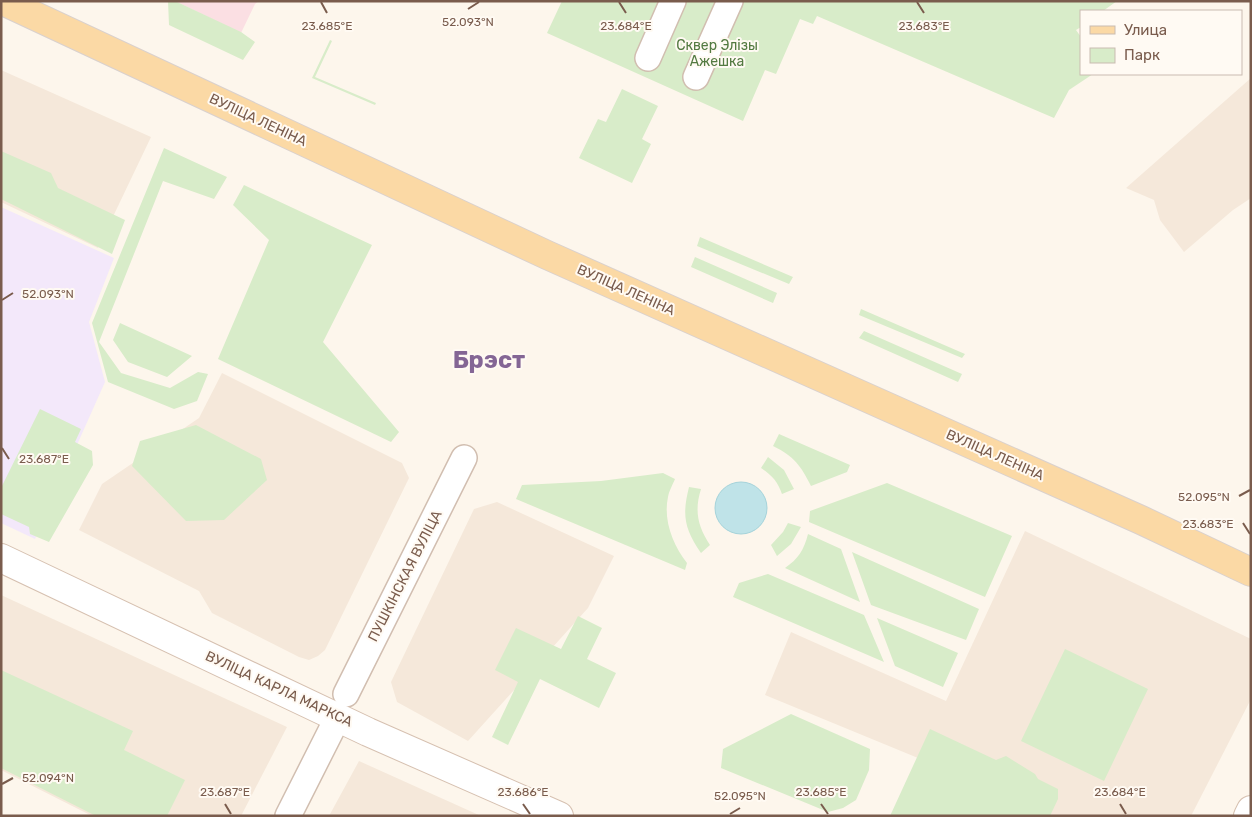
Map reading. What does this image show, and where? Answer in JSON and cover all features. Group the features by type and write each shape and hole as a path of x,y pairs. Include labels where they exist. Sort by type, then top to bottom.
{"main road":[{"name":"ВУЛІЦА ЛЕНІНА","path":"3,1 547,255 1141,520 1251,572"},
{"name":"ВУЛІЦА КАРЛА МАРКСА","path":"1,558 342,706 559,816"},
{"path":"1248,816 1251,810"}],"street":[{"path":"648,58 673,1"},
{"path":"696,77 730,1"},
{"name":"ПУШКІНСКАЯ ВУЛІЦА","path":"288,816 464,458"}],"shaded area":[{"path":"175,1 259,1 255,4 241,33"},
{"path":"1,70 151,137 98,248 1,202"},
{"path":"1251,78 1251,198 1233,210 1184,252 1160,220 1154,200 1126,188"},
{"path":"1,207 114,258 89,322 105,382 35,539 1,523"},
{"path":"222,373 402,463 409,478 325,650 309,660 299,657 212,613 199,591 79,530 102,484 199,418"},
{"path":"497,502 614,556 588,608 468,741 397,702 391,682 474,509"},
{"path":"1025,531 1251,639 1251,699 1191,816 933,816 952,772 765,695 791,632 946,701"},
{"path":"1,595 287,727 241,816 92,816 1,770"},
{"path":"359,761 481,816 329,816"}],"green space":[{"path":"168,1 175,1 241,32 255,42 243,60 169,25"},
{"name":"Сквер Элізы Ажешка","path":"562,1 1117,1 1104,10 1080,10 1080,28 1076,30 1080,36 1080,75 1092,75 1069,90 1054,118 817,16 813,24 800,19 776,74 765,70 743,121 547,33"},
{"path":"330,40 332,41 315,77 376,103 375,105 312,78"},
{"path":"622,89 658,106 642,139 651,144 632,183 579,158 598,119 606,122"},
{"path":"164,148 227,177 214,199 163,181 99,342 121,373 170,388 198,372 208,374 197,401 174,409 108,382 92,323"},
{"path":"1,151 51,173 58,188 125,220 112,254 1,199"},
{"path":"244,185 372,245 323,342 399,432 391,442 218,359 269,240 233,205"},
{"path":"700,237 793,277 789,284 697,246"},
{"path":"695,257 777,293 773,303 691,267"},
{"path":"861,309 965,354 962,358 859,315"},
{"path":"120,323 192,356 167,377 128,362 113,340"},
{"path":"864,331 962,374 958,382 859,338"},
{"path":"40,409 81,429 75,442 92,451 93,465 49,542 30,534 29,527 1,514 1,488"},
{"path":"196,425 261,459 267,480 224,520 186,521 132,466 140,441"},
{"path":"779,434 850,465 847,472 811,486 796,462 773,446"},
{"path":"768,457 784,470 794,489 782,494 774,479 761,468"},
{"path":"663,473 675,479 669,495 667,514 670,532 677,548 687,563 685,570 516,499 522,485 601,481"},
{"path":"887,483 1012,536 985,597 809,522 810,511"},
{"path":"689,487 701,489 698,519 710,545 701,553 691,536 686,521 685,514"},
{"path":"788,523 801,527 791,544 777,556 771,545 783,532"},
{"path":"808,534 841,549 860,602 785,568 800,554"},
{"path":"852,552 979,609 966,640 871,605"},
{"path":"768,574 864,615 884,662 733,597 739,583"},
{"path":"578,616 602,628 587,659 616,673 599,708 540,679 508,745 492,737 518,682 495,670 516,628 561,649"},
{"path":"877,618 958,653 943,687 895,666"},
{"path":"1065,649 1148,689 1104,781 1021,741"},
{"path":"1,670 133,731 124,750 185,780 167,816 96,816 1,768"},
{"path":"791,714 870,749 869,770 856,800 843,808 828,812 721,768 723,749"},
{"path":"930,729 996,760 1006,756 1035,774 1038,779 1058,789 1058,799 1050,816 890,816"}],"water":[{"path":"741,482 751,484 759,490 765,498 767,508 765,518 759,526 751,532 741,534 731,532 723,526 717,518 715,508 717,498 723,490 731,484"}],"district":[{"name":"Брэст","path":"489,360"}]}
